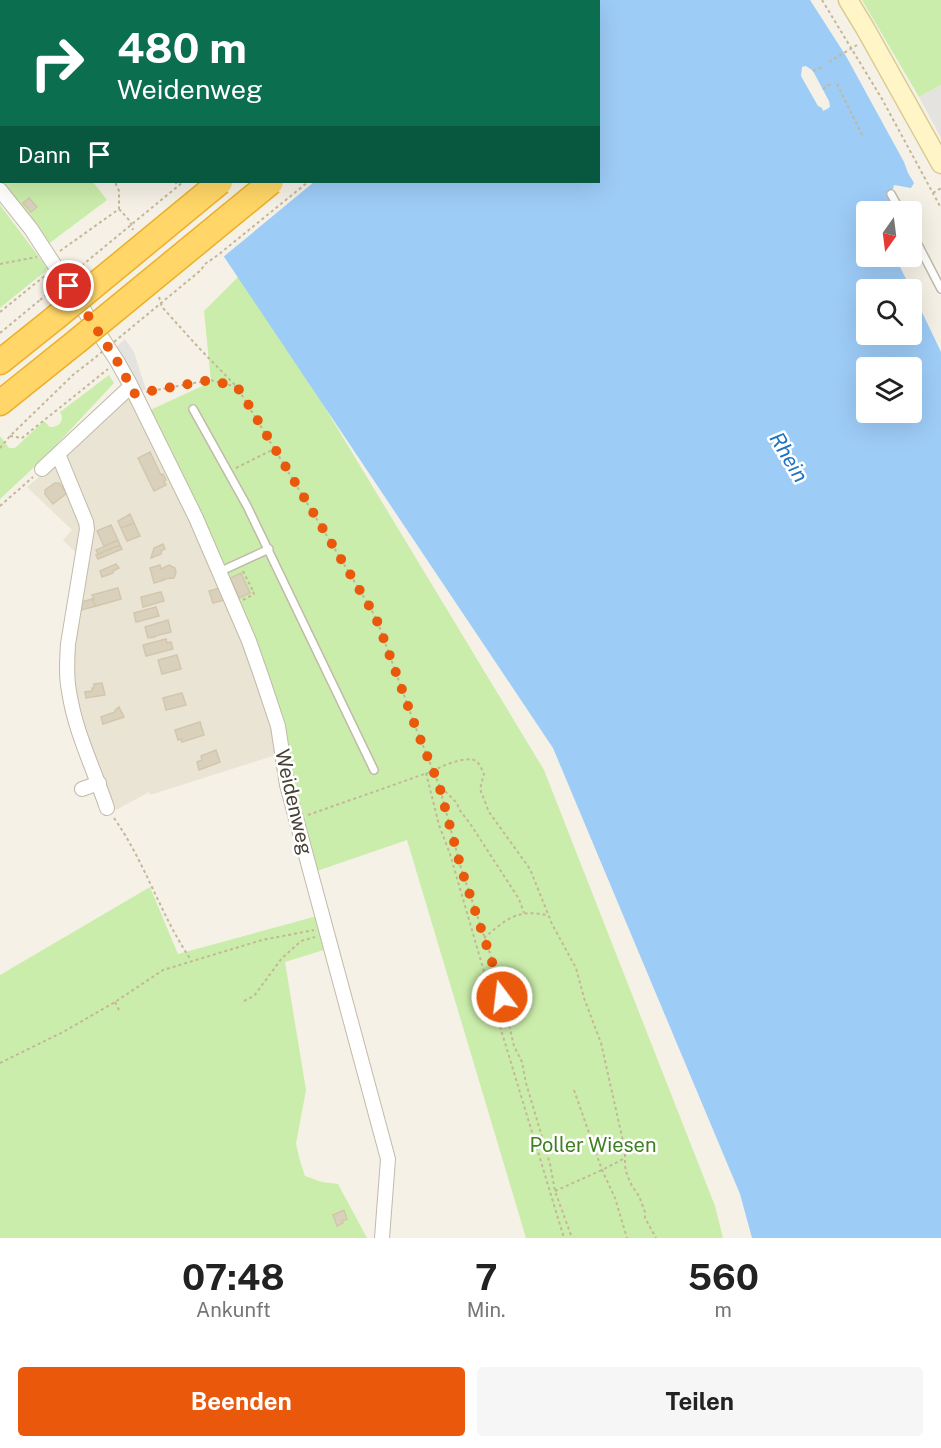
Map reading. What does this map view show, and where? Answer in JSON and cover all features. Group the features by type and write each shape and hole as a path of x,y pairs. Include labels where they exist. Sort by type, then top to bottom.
{"highway":[{"path":"0,362 48,309 219,183"},
{"path":"0,403 270,183"}],"main road":[{"path":"848,0 866,28 941,164"}],"street":[{"name":"Weidenweg","path":"0,190 31,229 117,361 196,518 249,641 278,726 287,785 387,1159 382,1238"},
{"path":"42,469 133,390"},
{"path":"58,454 87,529 68,644 69,690 75,720 107,808"},
{"path":"82,789 99,783"}],"lane":[{"path":"891,194 895,201"},
{"path":"922,252 941,289"},
{"path":"193,409 229,472 268,549 374,770"},
{"path":"219,572 268,549"}],"path":[{"path":"822,0 882,99 941,208"},
{"path":"829,62 861,43"},
{"path":"813,71 822,66"},
{"path":"823,89 831,84"},
{"path":"837,84 863,137"},
{"path":"116,183 120,191 119,209 130,221 134,232"},
{"path":"0,333 48,309 182,183"},
{"path":"0,448 74,374 201,270 205,264 307,183"},
{"path":"933,192 941,188"},
{"path":"0,312 52,260 119,209"},
{"path":"0,264 52,260"},
{"path":"158,296 162,307 237,387 378,623 439,785 461,868 496,974 514,1046 524,1070 550,1164 555,1191 573,1238"},
{"path":"10,436 22,438 117,361"},
{"path":"133,390 210,380 237,387"},
{"path":"229,472 274,449"},
{"path":"0,506 42,469"},
{"path":"239,563 250,590 254,594 249,597"},
{"path":"297,819 433,771 443,765 474,759 478,762 484,774 480,789 489,812 530,870 548,915 576,968 600,1043 625,1150 627,1175 639,1196 645,1218 656,1238"},
{"path":"426,773 439,825 450,854 564,1238"},
{"path":"439,785 457,803 519,899 524,913"},
{"path":"107,808 124,832 179,943 191,960"},
{"path":"484,938 501,924 524,913 548,915"},
{"path":"0,1063 65,1031 115,1002 163,970 262,940 326,931"},
{"path":"244,1001 254,996 282,958 301,941 326,931"},
{"path":"115,1002 120,1012"},
{"path":"574,1090 602,1170 615,1198 627,1238"},
{"path":"555,1191 625,1158"}],"shaded area":[{"path":"941,85 941,138 919,97"},
{"path":"125,339 134,352 146,390 138,391 114,349"},
{"path":"123,397 130,399 193,521 256,670 279,754 150,795 149,792 116,810 96,769 75,692 71,666 85,562 63,540 72,530 27,487 68,452"}],"green space":[{"path":"862,0 941,0 941,85 919,97"},
{"path":"0,183 94,183 107,200 47,245"},
{"path":"0,205 48,269 0,308"},
{"name":"Poller Wiesen","path":"243,272 544,770 715,1206 723,1238 526,1238 407,840 314,872 290,780 279,717 148,411 211,382 204,311"},
{"path":"109,375 114,383 45,457 0,499 0,436 9,448 15,448 44,421 50,427 58,425 62,418 60,412"},
{"path":"150,887 178,954 317,916 327,949 285,962 306,1090 296,1144 305,1176 322,1182 338,1184 367,1238 0,1238 0,975"}],"water":[{"name":"Rhein","path":"600,0 810,0 846,56 914,183 911,188 894,185 890,201 856,201 856,267 900,267 906,279 856,279 856,345 922,345 922,312 941,352 941,1238 752,1238 740,1194 553,748 175,183 600,183"}],"pier":[{"path":"806,66 813,71 829,101 830,107 823,111 801,76 802,67"},
{"path":"178,183 313,183 222,258 174,186"}],"building":[{"path":"29,198 37,207 31,212 23,203"},
{"path":"150,452 161,475 163,474 166,480 164,481 166,485 154,491 138,458"},
{"path":"59,483 67,493 53,504 45,494 45,490"},
{"path":"130,514 134,523 121,528 118,521"},
{"path":"134,523 140,536 127,541 121,528"},
{"path":"111,525 118,540 104,546 97,531"},
{"path":"118,540 120,545 98,554 96,550"},
{"path":"163,544 165,549 161,551 161,554 151,558 154,548"},
{"path":"120,545 122,549 98,559 96,555"},
{"path":"116,564 119,568 102,577 100,571"},
{"path":"160,565 161,569 169,565 175,568 174,578 154,583 150,568"},
{"path":"241,573 250,593 239,598 230,578"},
{"path":"118,588 121,599 96,606 92,595"},
{"path":"220,588 224,600 213,603 209,591"},
{"path":"161,592 164,601 143,607 141,597"},
{"path":"92,599 96,606 78,611 81,602"},
{"path":"156,607 159,616 136,622 134,613"},
{"path":"168,620 171,632 148,638 145,627"},
{"path":"166,639 167,643 171,642 173,649 146,656 143,645"},
{"path":"177,655 181,669 162,674 158,660"},
{"path":"102,683 105,695 86,698 85,692 92,691 94,684"},
{"path":"182,693 186,705 166,710 163,698"},
{"path":"119,707 124,717 103,724 101,717 115,712"},
{"path":"200,722 204,735 182,742 181,739 178,740 175,730"},
{"path":"216,750 220,762 199,770 197,762 202,760 201,756"},
{"path":"344,1210 347,1219 337,1226 333,1215"}],"route":[{"path":"69,286 117,361 135,394 210,380 237,387 242,394 378,623 439,785 461,868 502,997"}]}
